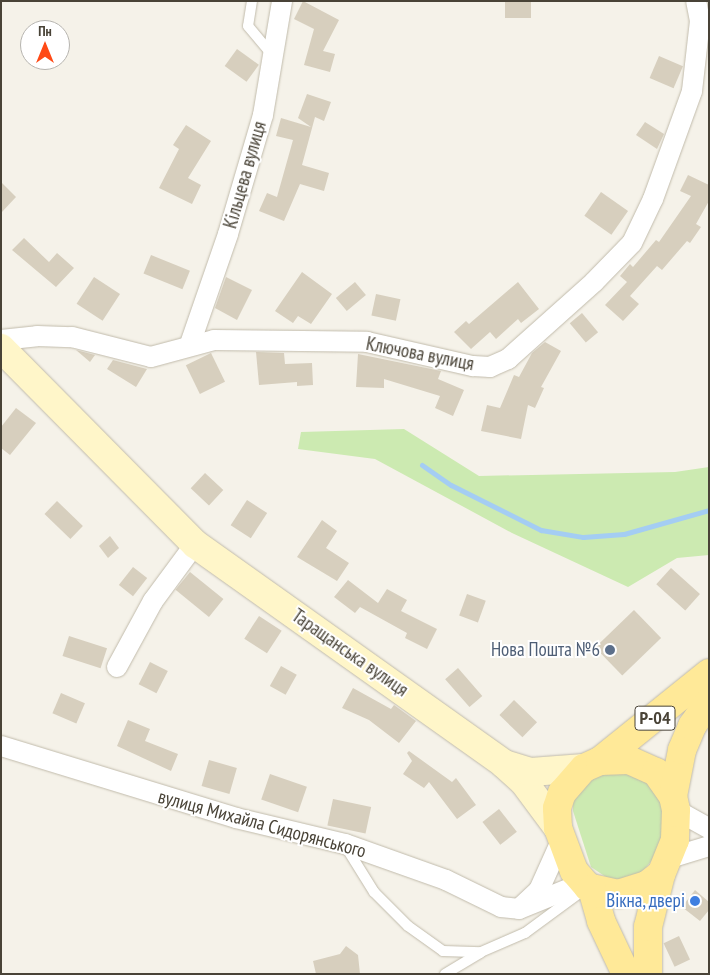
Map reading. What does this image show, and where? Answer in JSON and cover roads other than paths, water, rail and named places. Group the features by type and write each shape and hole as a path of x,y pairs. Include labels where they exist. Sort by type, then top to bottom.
{"main road":[{"name":"Таращанська вулиця","path":"1,348 195,544 504,764 523,781 560,834"},
{"name":"Р-04","path":"626,974 600,921 588,886 567,858 560,834 557,808 562,793 592,764 709,673"},
{"name":"Р-04","path":"648,974 648,927 665,866 675,840 674,803 682,750 692,726 709,702"},
{"name":"Р-04","path":"592,764 614,759 643,765 666,782 674,803"},
{"name":"Таращанська вулиця","path":"504,764 531,772 592,764"},
{"path":"588,886 618,894 647,885 665,866"}],"street":[{"name":"Кільцева вулиця","path":"190,344 228,234 263,115 282,1"},
{"name":"Ключова вулиця","path":"1,340 37,336 72,337 151,357 190,344 214,340 271,339 367,342 473,366 490,367 508,359 594,282 632,243 653,200 692,90 700,21 696,1"},
{"path":"117,667 153,601 195,544"},
{"name":"вулиця Михайла Сидорянського","path":"1,746 226,816 345,844 446,880 501,908 518,909"},
{"path":"674,803 709,828"},
{"path":"518,909 539,890 560,834"},
{"path":"665,866 709,846"},
{"path":"518,909 588,886"}],"lane":[{"path":"252,1 248,26 272,55"},
{"path":"345,844 374,892 408,926 443,951 481,952"},
{"path":"445,974 481,952 525,933 588,886"}],"waterway":[{"path":"422,465 451,485 541,530 583,537 624,534 709,510"}],"place":[{"name":"Нова Пошта №6","path":"610,650"},
{"name":"Вікна, двері","path":"695,901"}]}
